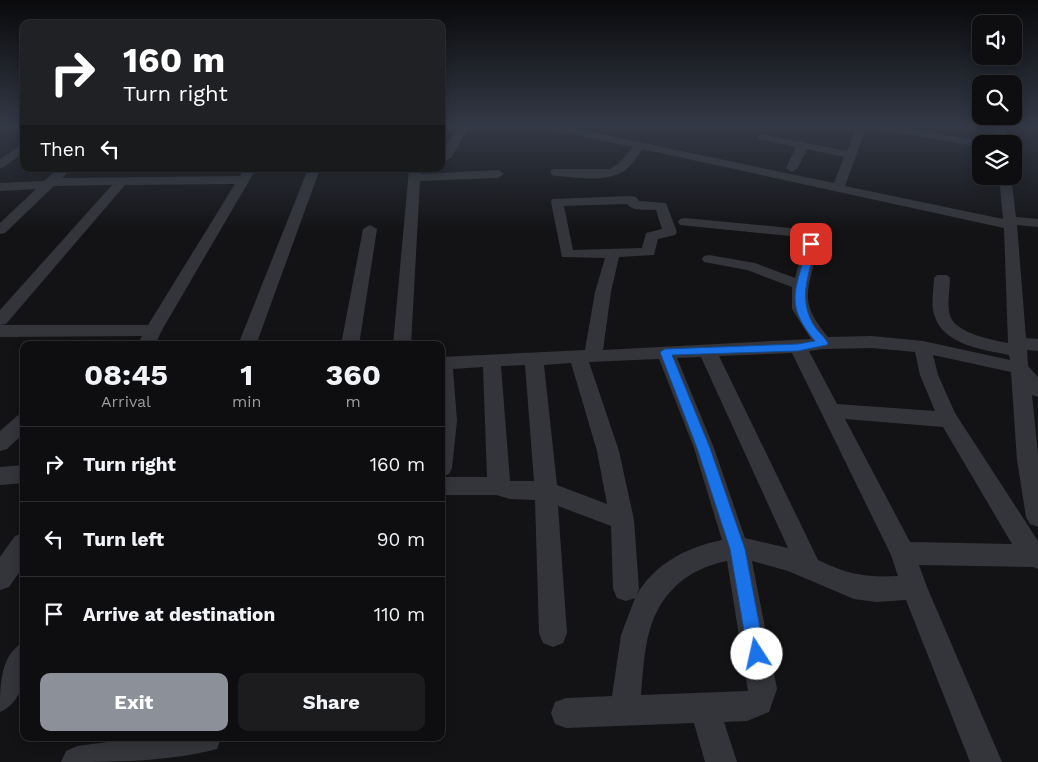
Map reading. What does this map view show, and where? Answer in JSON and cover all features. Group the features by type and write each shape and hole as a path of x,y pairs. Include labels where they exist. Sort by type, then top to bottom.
{"street":[{"path":"556,172 602,174 621,168 627,161"},
{"path":"712,161 1010,222 1038,223"},
{"path":"792,168 796,161"},
{"path":"838,188 849,161"},
{"path":"0,230 62,172"},
{"path":"249,341 313,172"},
{"path":"402,341 415,173 498,174"},
{"path":"0,187 247,174"},
{"path":"0,331 149,338 247,174"},
{"path":"0,320 122,181"},
{"path":"1007,185 1018,354 1028,460 1038,516"},
{"path":"631,200 636,205 661,206 670,232 651,236 650,252 613,253 567,254 557,202 631,200"},
{"path":"685,222 790,232 799,234 811,244 808,266 800,285 800,308 810,328 823,343"},
{"path":"351,341 370,229"},
{"path":"613,253 603,292 601,315 586,357 622,520 626,589"},
{"path":"709,259 750,266 800,285"},
{"path":"942,278 942,313 944,320 961,336 1018,354 1038,390"},
{"path":"445,363 798,347 823,343 896,343 923,347 1018,354 1038,345"},
{"path":"798,347 903,553 914,587 986,762"},
{"path":"923,347 924,359 931,381 950,420 1000,506 1036,557"},
{"path":"707,351 809,566"},
{"path":"566,713 747,706 759,702 763,689 737,549 704,448 665,352"},
{"path":"534,359 546,491 553,633"},
{"path":"492,361 496,475 500,486"},
{"path":"445,398 447,421 445,437"},
{"path":"832,412 950,420"},
{"path":"0,443 20,425"},
{"path":"0,476 20,474"},
{"path":"445,486 500,486 510,490 546,491 622,520"},
{"path":"625,711 632,645 642,611 655,588 683,564 717,552 737,549 780,557 809,566 838,581 855,587 881,589 914,587"},
{"path":"0,578 20,550"},
{"path":"903,553 1036,557"},
{"path":"0,697 20,663"},
{"path":"705,709 722,762"},
{"path":"77,762 126,756 193,741"}],"route":[{"path":"757,654 737,549 704,448 665,352 798,347 823,343 810,328 800,308 800,285 808,266 811,244"}]}
